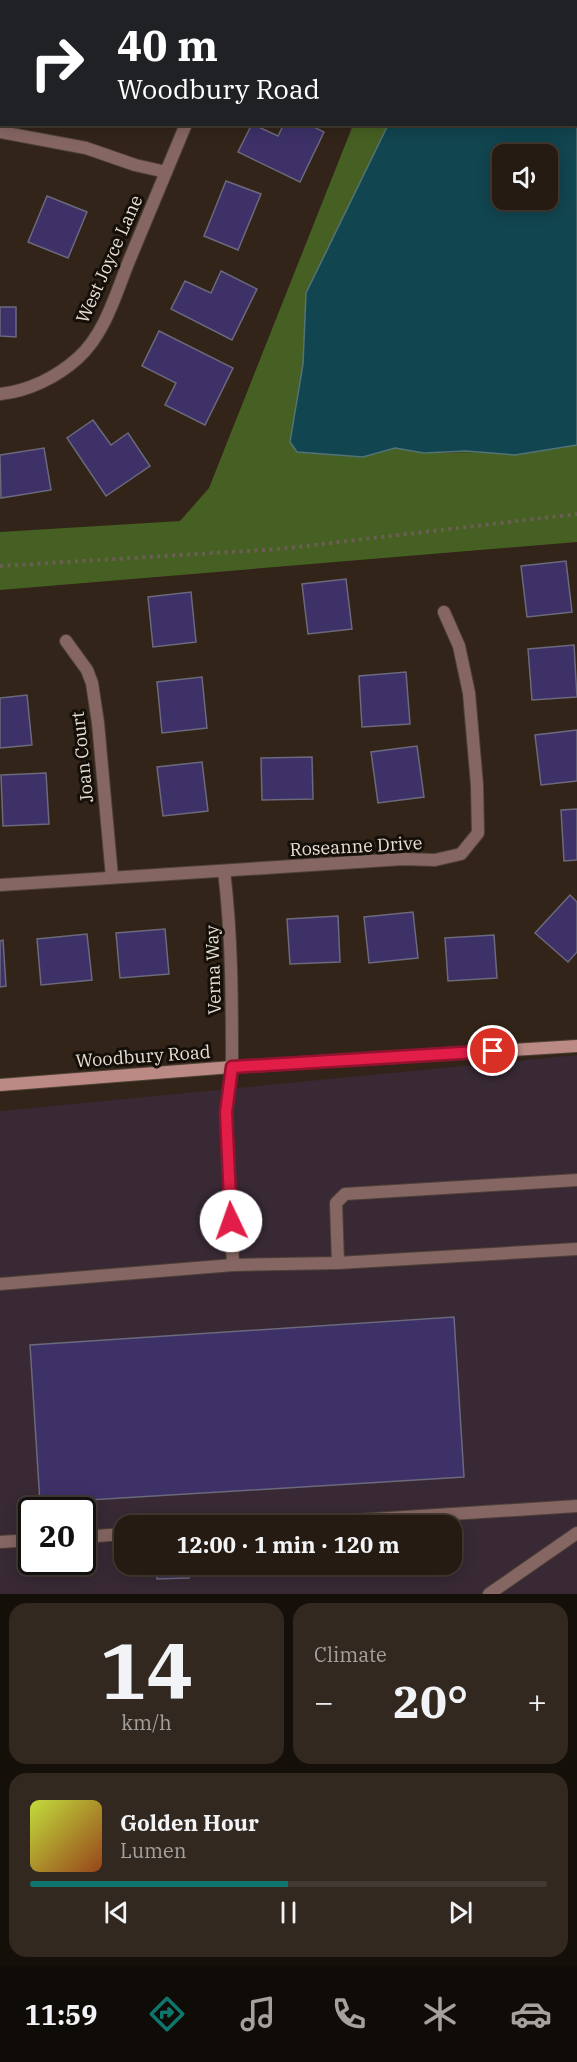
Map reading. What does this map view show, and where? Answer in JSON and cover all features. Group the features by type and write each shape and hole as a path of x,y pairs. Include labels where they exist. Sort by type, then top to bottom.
{"main road":[{"name":"Woodbury Road","path":"0,1085 232,1067 577,1046"}],"street":[{"name":"West Joyce Lane","path":"0,394 14,392 43,382 78,358 89,345 107,315 185,126"},
{"path":"0,132 86,148 135,165 166,172"},
{"name":"Roseanne Drive","path":"0,885 403,859 435,860 461,854 478,833 477,785 469,693 459,646 444,612"},
{"name":"Joan Court","path":"66,641 87,670 92,683 98,723 112,877"},
{"name":"Verna Way","path":"224,871 233,979 232,1067 226,1112 233,1265"},
{"path":"338,1263 336,1203 345,1194 577,1180"},
{"path":"0,1284 233,1265 338,1263 577,1249"},
{"path":"436,1515 577,1506"},
{"path":"489,1594 577,1533"},
{"path":"96,1536 114,1535"},
{"path":"0,1542 18,1541"}],"path":[{"path":"0,566 280,549 577,514"}],"shaded area":[{"path":"577,1055 577,1594 0,1594 0,1111"}],"green space":[{"path":"353,126 388,126 306,293 303,364 336,454 363,457 395,448 424,453 533,451 577,445 577,542 0,590 0,532 180,521 209,488"}],"water":[{"path":"388,126 577,126 577,445 515,455 466,451 424,453 395,448 363,457 297,452 290,442 303,364 306,293"}],"building":[{"path":"251,126 256,126 278,136 283,126 312,126 324,132 300,182 238,152"},
{"path":"226,181 261,194 238,250 204,236"},
{"path":"47,196 87,212 68,258 28,242"},
{"path":"221,271 257,289 232,340 171,309 185,281 211,293"},
{"path":"0,307 16,307 16,337 0,336"},
{"path":"159,331 233,368 205,425 165,405 176,383 142,366"},
{"path":"93,420 111,445 128,433 150,466 106,496 67,438"},
{"path":"44,448 51,490 1,498 0,455"},
{"path":"566,561 572,612 527,617 521,566"},
{"path":"346,579 352,629 308,634 302,584"},
{"path":"191,592 196,642 153,647 148,597"},
{"path":"574,645 577,697 532,700 528,649"},
{"path":"406,672 410,724 362,727 359,676"},
{"path":"202,677 207,728 162,733 157,682"},
{"path":"27,695 32,745 0,748 0,698"},
{"path":"577,730 577,781 541,785 535,735"},
{"path":"417,746 424,797 378,803 371,752"},
{"path":"312,757 313,799 262,800 261,758"},
{"path":"202,762 208,811 163,816 157,767"},
{"path":"46,773 49,824 3,826 1,775"},
{"path":"577,809 577,860 564,861 561,810"},
{"path":"570,895 577,902 577,952 568,962 535,933"},
{"path":"413,912 418,958 369,963 364,917"},
{"path":"338,916 340,962 290,964 287,919"},
{"path":"165,929 169,974 120,978 116,933"},
{"path":"87,934 92,980 41,985 37,939"},
{"path":"494,935 497,978 448,981 445,938"},
{"path":"3,940 6,986 0,987 0,941"},
{"path":"454,1317 464,1477 96,1500 96,1497 40,1497 30,1345"},
{"path":"157,1575 189,1575 189,1578 157,1579"}],"route":[{"path":"231,1221 226,1112 232,1067 493,1051"}]}
